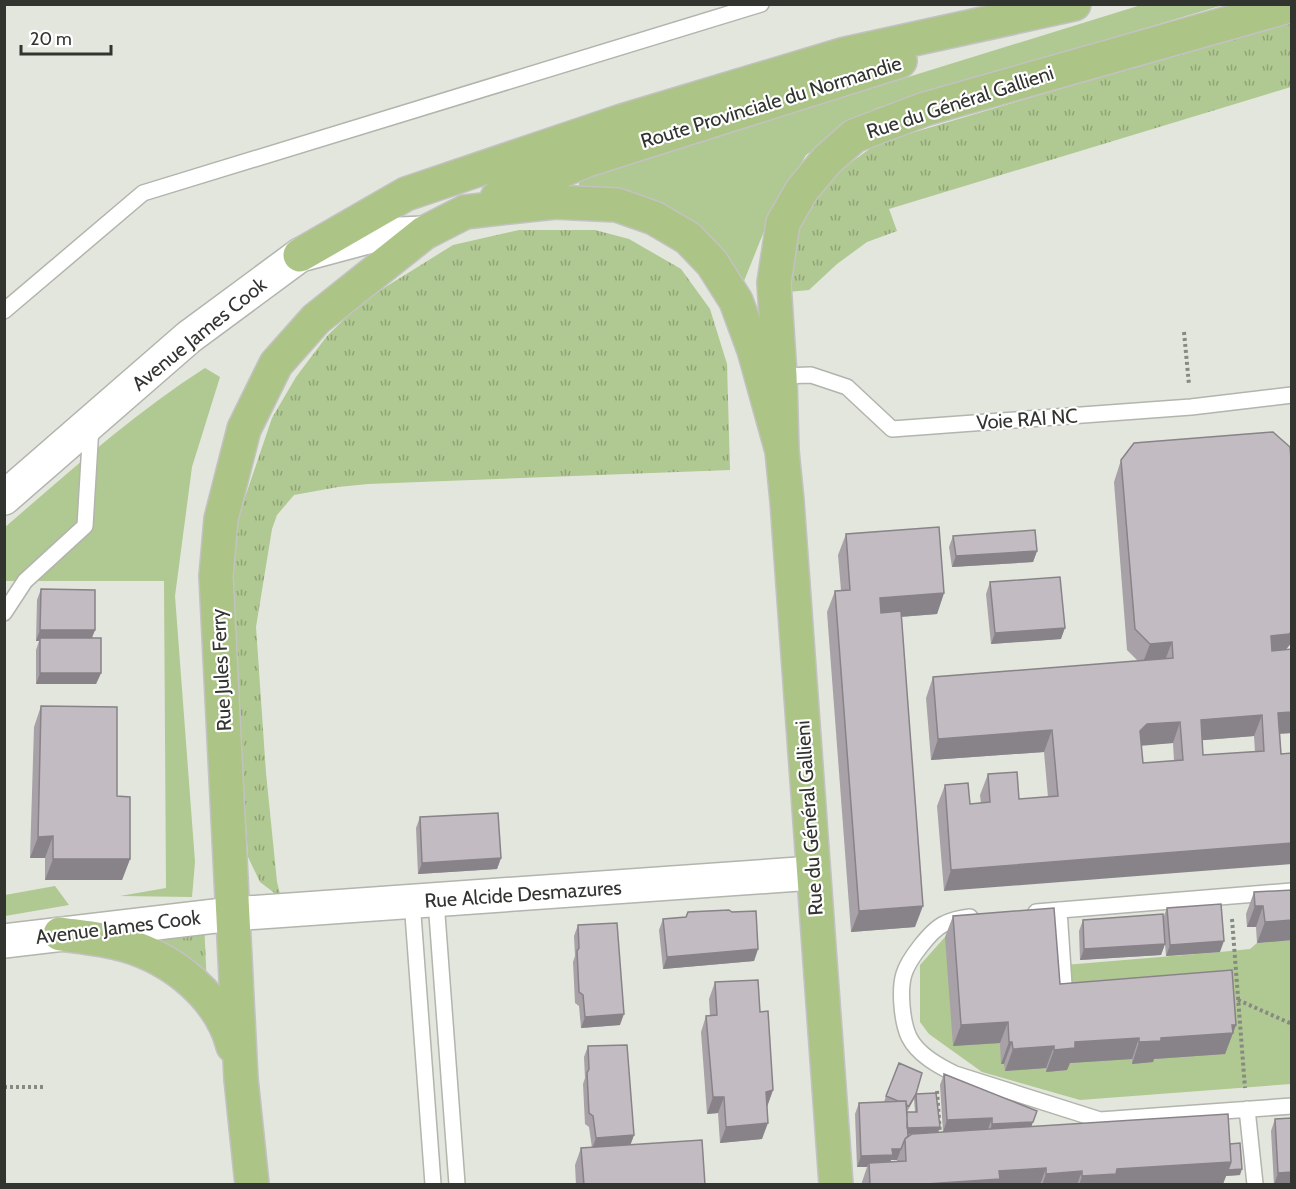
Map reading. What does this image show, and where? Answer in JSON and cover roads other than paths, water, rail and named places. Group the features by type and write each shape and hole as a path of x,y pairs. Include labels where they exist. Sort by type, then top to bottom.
{"main road":[{"path":"300,255 406,194 622,122 845,54 1074,4"},
{"name":"Route Provinciale du Normandie","path":"465,212 587,160 1081,4"},
{"name":"Rue du Général Gallieni","path":"836,1185 782,451 774,283 783,223 802,190 827,160 854,136 925,109 1292,5"},
{"name":"Rue du Général Gallieni","path":"424,233 465,212 555,202 617,205 654,218 688,238 712,263 736,301 754,350 782,451"},
{"name":"Avenue James Cook","path":"4,498 189,337 300,255 375,235 424,233"},
{"name":"Rue Jules Ferry","path":"252,1185 241,1079 216,576 221,519 244,429 276,364 316,319 424,233"},
{"name":"Rue Alcide Desmazures","path":"232,914 813,873"},
{"name":"Avenue James Cook","path":"4,941 232,914"},
{"path":"60,934 105,941 142,951 170,965 187,978 207,998 224,1022 232,1041 241,1079"}],"lane":[{"path":"4,311 143,193 761,4"},
{"name":"Voie RAI NC","path":"780,376 811,375 847,387 892,429 1191,407 1292,395"},
{"path":"4,613 25,581 85,526 91,423"},
{"path":"1021,913 1292,891"},
{"path":"424,901 433,1185"},
{"path":"424,901 457,1185"},
{"path":"1059,910 1064,985"},
{"path":"990,916 959,918 941,925 921,946 904,974 902,998 905,1024 910,1039 935,1063 956,1074 1100,1120 1292,1106"},
{"path":"1247,1109 1255,1185"}]}
